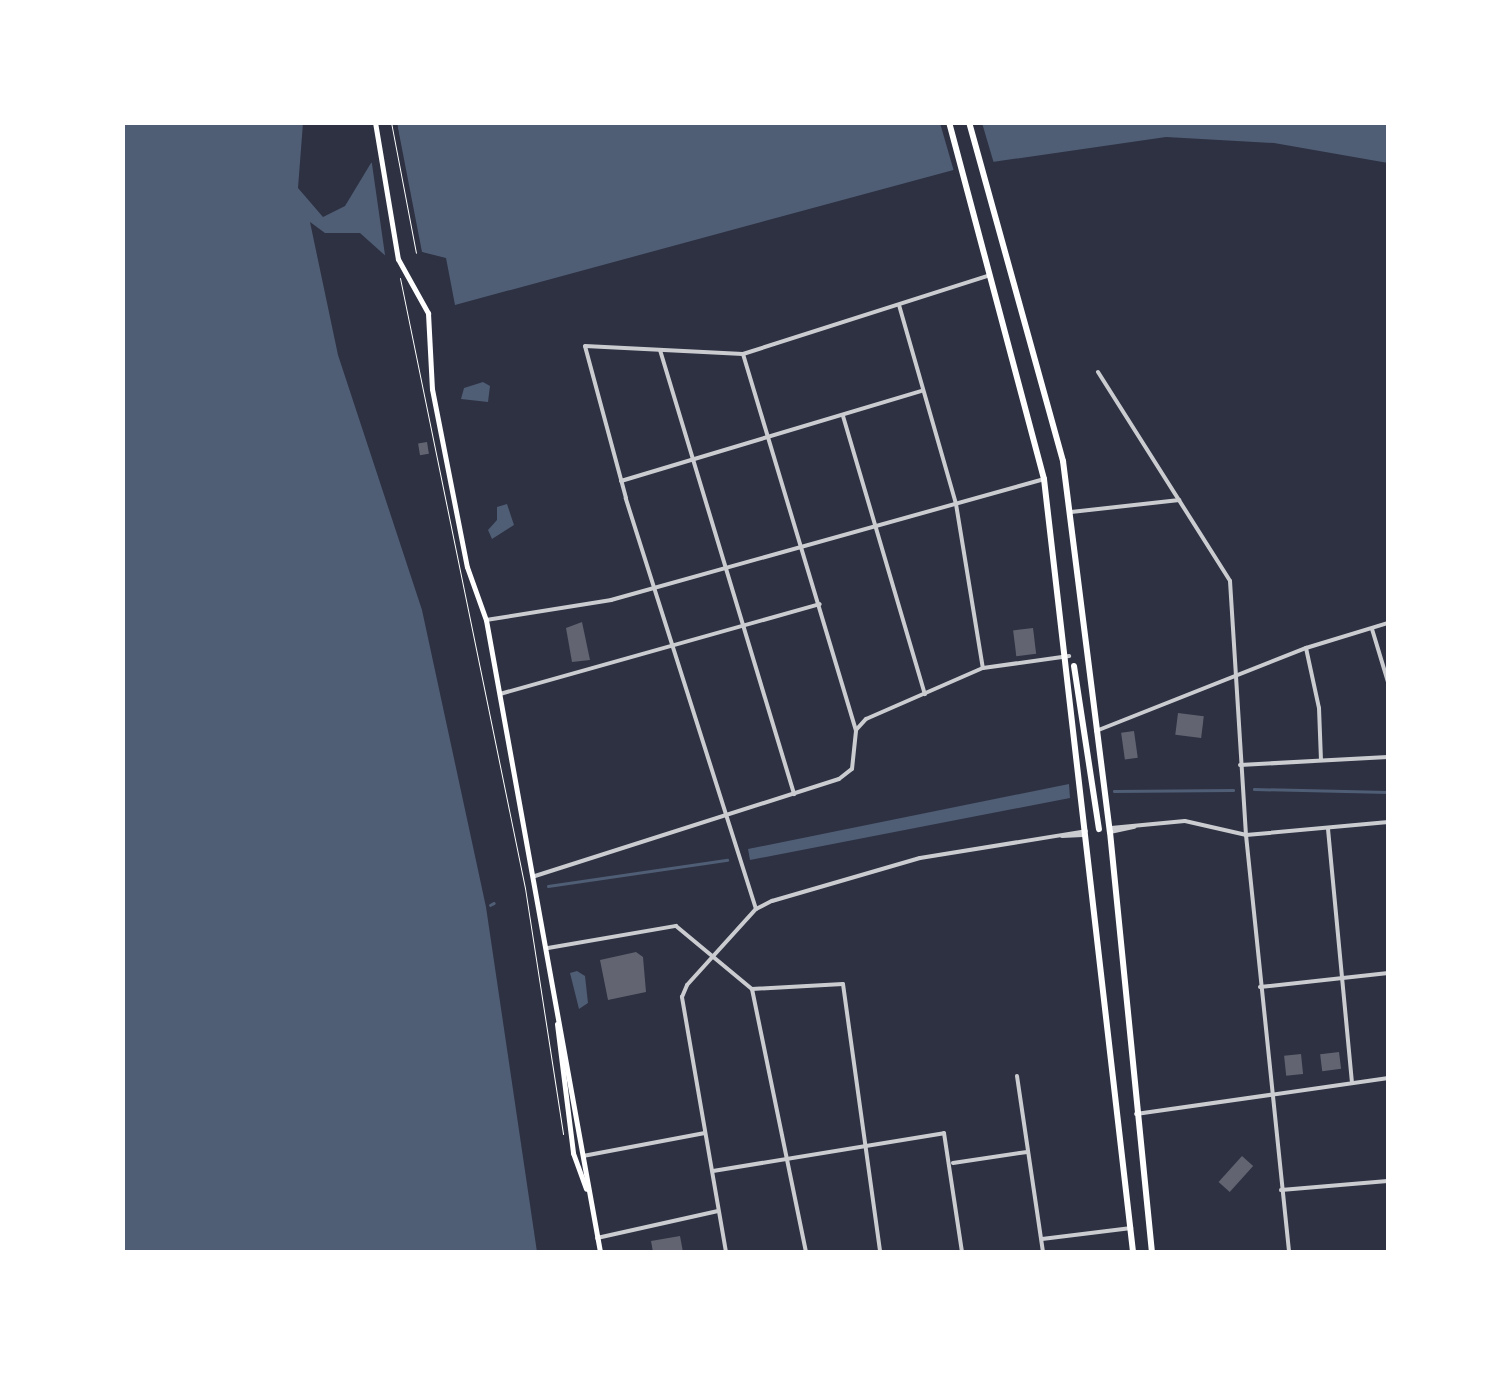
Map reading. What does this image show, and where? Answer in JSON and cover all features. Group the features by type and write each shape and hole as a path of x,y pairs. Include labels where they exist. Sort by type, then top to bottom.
{"main road":[{"path":"375,122 398,259 426,304 432,389 467,566 486,620 535,876 556,1002 572,1150 591,1201"},
{"path":"949,122 1044,479 1069,656 1133,1252"},
{"path":"970,122 1052,409 1070,512 1110,830 1152,1252"},
{"path":"1069,656 1082,684 1099,829"},
{"path":"1088,833 1110,830"},
{"path":"1088,833 1110,830"},
{"path":"562,1061 600,1252"},
{"path":"572,1150 582,1152"}],"street":[{"path":"756,909 658,586 621,481 585,346 744,354 992,274"},
{"path":"899,305 956,504 983,668"},
{"path":"660,350 746,624 794,794"},
{"path":"535,876 794,794 852,769 856,730 744,354"},
{"path":"1098,372 1230,580 1246,835 1289,1252"},
{"path":"621,481 921,391"},
{"path":"843,414 925,694"},
{"path":"486,620 658,586 1044,479"},
{"path":"1070,512 1179,500"},
{"path":"500,694 820,604"},
{"path":"1096,731 1306,648 1388,623"},
{"path":"1371,627 1388,682"},
{"path":"1306,648 1319,708 1320,760"},
{"path":"856,730 983,668 1069,656"},
{"path":"1240,766 1388,757"},
{"path":"1110,830 1196,822 1246,835 1388,822"},
{"path":"1328,829 1352,1081"},
{"path":"726,1252 682,997 717,953 756,909 960,849 1088,833"},
{"path":"548,948 676,926 717,953 752,989 790,1158 806,1252"},
{"path":"1260,987 1388,973"},
{"path":"752,989 842,984 880,1252"},
{"path":"1017,1076 1043,1252"},
{"path":"1136,1114 1388,1078"},
{"path":"582,1152 705,1133"},
{"path":"712,1171 944,1133 962,1252"},
{"path":"951,1163 1027,1152"},
{"path":"1281,1190 1388,1181"},
{"path":"597,1238 718,1211"},
{"path":"1042,1239 1131,1228"}],"path":[{"path":"391,122 416,253"},
{"path":"398,272 420,354 457,572 472,611 526,888 564,1139"}],"water":[{"path":"1388,122 1388,163 1274,143 1166,137 972,165 455,305 446,258 422,252 389,259 360,233 325,233 310,222 338,355 422,610 486,907 537,1252 123,1252 122,123 303,123 298,188 323,217 345,206 371,163 401,148 397,123"},
{"path":"483,382 490,386 488,402 461,399 464,388"},
{"path":"507,504 514,525 492,539 488,530 497,520 497,507"},
{"path":"1069,784 1070,798 750,860 748,849"},
{"path":"577,971 585,976 588,1003 579,1009 570,973"}],"pier":[{"path":"392,122 397,123 422,252 439,262 386,262 371,157 396,146"},
{"path":"940,123 982,123 995,167 955,175"}],"building":[{"path":"427,442 429,454 420,455 418,443"},
{"path":"582,622 590,660 572,662 566,628"},
{"path":"1033,628 1036,654 1016,656 1013,630"},
{"path":"1178,713 1204,716 1201,738 1175,735"},
{"path":"1134,731 1138,758 1125,760 1121,733"},
{"path":"636,952 643,957 646,992 608,1000 600,960"},
{"path":"1339,1052 1341,1069 1322,1071 1320,1054"},
{"path":"1301,1054 1303,1074 1286,1076 1284,1056"},
{"path":"1242,1156 1253,1166 1230,1192 1219,1182"},
{"path":"680,1236 683,1252 653,1252 651,1241"}],"waterway":[{"path":"1254,789 1388,792"},
{"path":"1114,791 1233,790"},
{"path":"548,886 727,860"},
{"path":"490,905 494,903"}]}
